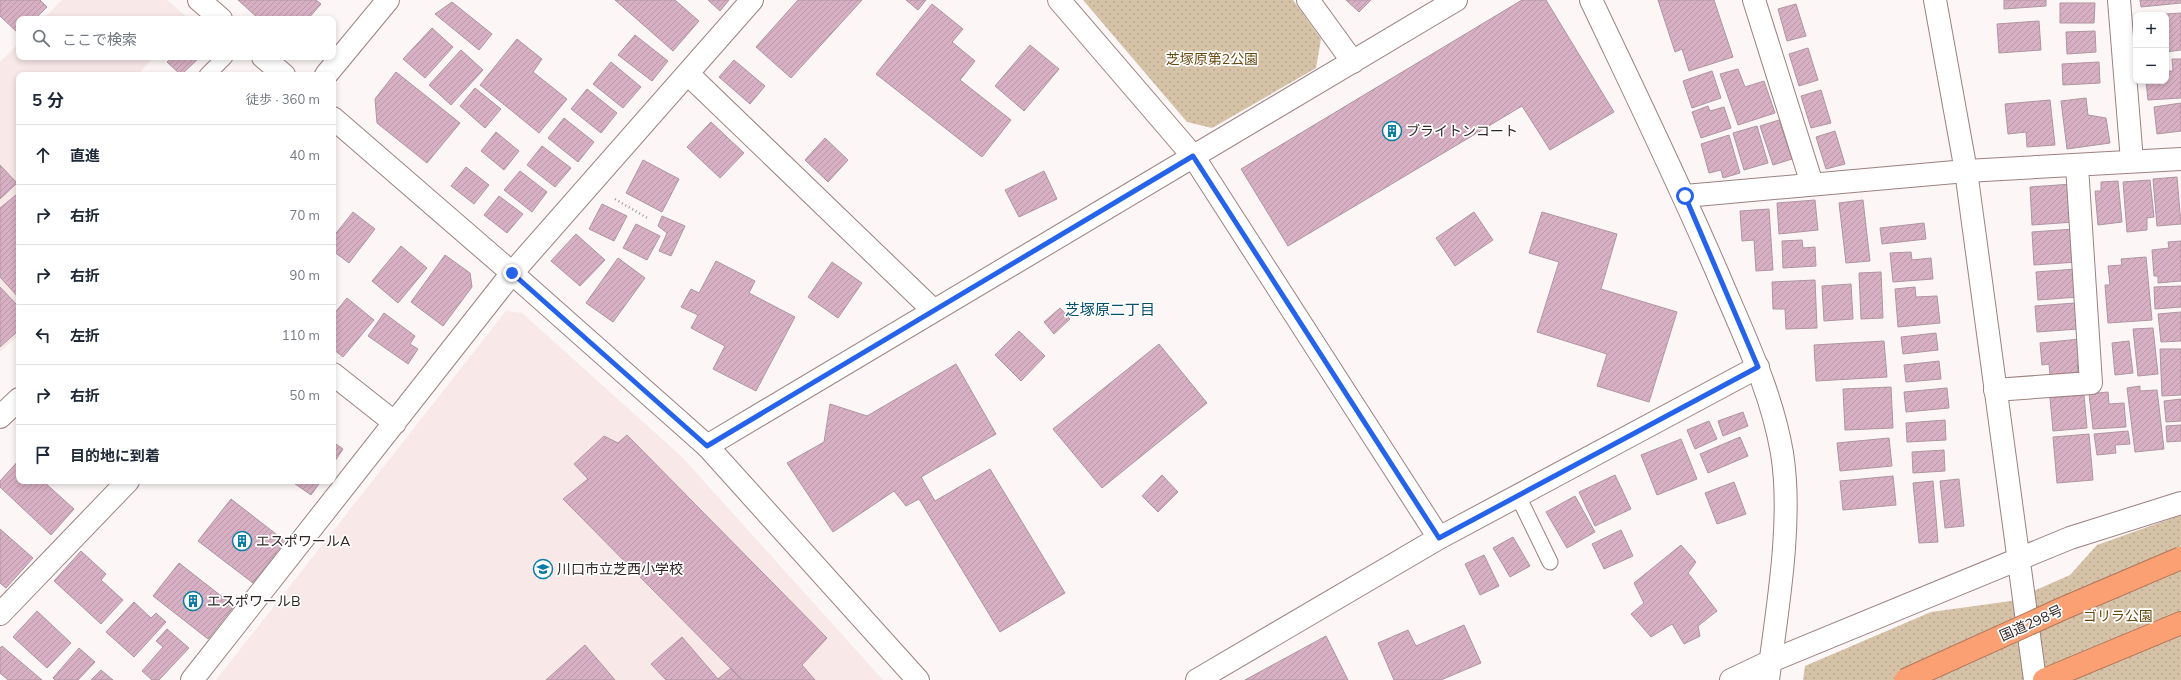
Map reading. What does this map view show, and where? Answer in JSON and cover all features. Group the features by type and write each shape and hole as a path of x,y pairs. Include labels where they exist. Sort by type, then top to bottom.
{"highway":[{"name":"国道298号","path":"1905,680 2064,608 2181,558"},
{"path":"2044,680 2181,623"}],"street":[{"path":"199,0 217,16"},
{"path":"328,72 388,0"},
{"path":"192,680 512,273 752,0"},
{"path":"1058,0 1193,156 1439,538"},
{"path":"1308,0 1353,62"},
{"path":"707,446 933,310 1456,0"},
{"path":"1591,0 1685,196 1758,367 1772,412 1782,453 1786,495 1783,551 1770,671"},
{"path":"1754,0 1812,184"},
{"path":"1935,0 1966,171 2017,559 2035,680"},
{"path":"2119,0 2132,161"},
{"path":"267,60 281,72"},
{"path":"688,74 933,310"},
{"path":"336,121 512,273 707,446 918,680"},
{"path":"1685,196 1966,171 2181,159"},
{"path":"1995,390 2091,383 2077,166"},
{"path":"1197,680 1439,538 1758,367"},
{"path":"336,376 395,422"},
{"path":"0,417 16,402"},
{"path":"0,614 125,484"},
{"path":"1731,680 1770,671 2017,559 2070,538 2181,503"}],"lane":[{"path":"210,72 222,60"},
{"path":"1518,496 1550,562"}],"path":[{"path":"591,184 649,219"}],"shaded area":[{"path":"62,0 167,0 186,16 46,16"},
{"path":"16,46 16,60 151,60 140,72 16,72 16,338 0,352 0,62"},
{"name":"川口市立芝西小学校","path":"506,311 522,313 682,457 883,680 216,680"}],"green space":[{"name":"芝塚原第2公園","path":"1083,0 1293,0 1321,39 1316,68 1212,128 1187,122"},
{"name":"ゴリラ公園","path":"2181,515 2181,680 1803,680 1805,666 1931,612 2011,601 2070,575 2097,545"}],"building":[{"path":"0,0 40,0 47,7 38,16 16,16 16,31 0,16"},
{"path":"238,0 316,0 321,4 311,16 256,16"},
{"path":"615,0 675,0 699,21 673,51"},
{"path":"708,0 729,0 720,11"},
{"path":"798,0 862,0 791,78 756,47"},
{"path":"906,0 926,0 918,10"},
{"path":"1346,0 1371,0 1359,12"},
{"name":"ブライトンコート","path":"1522,0 1546,0 1614,112 1550,150 1522,106 1288,246 1241,169"},
{"path":"1658,0 1714,0 1733,57 1689,71 1682,49 1675,52"},
{"path":"2004,0 2046,0 2046,6 2004,9"},
{"path":"2140,0 2181,0 2181,3 2141,7"},
{"path":"452,2 492,34 479,50 435,14"},
{"path":"2060,3 2095,3 2094,23 2060,23"},
{"path":"932,4 963,29 952,42 975,61 960,80 1011,120 982,157 876,74"},
{"path":"1796,4 1806,36 1787,41 1778,9"},
{"path":"2181,13 2181,50 2169,52 2169,14"},
{"path":"2039,21 2041,50 1999,53 1997,24"},
{"path":"432,28 453,47 425,78 403,59"},
{"path":"2095,31 2096,52 2067,54 2066,32"},
{"path":"635,35 668,61 652,81 618,55"},
{"path":"517,39 542,59 533,72 567,99 539,133 480,85"},
{"path":"1030,45 1059,69 1024,111 995,86"},
{"path":"1808,48 1818,80 1799,86 1789,54"},
{"path":"461,50 483,70 451,105 429,85"},
{"path":"2172,59 2181,59 2181,98 2148,100 2146,84 2169,84 2169,71 2173,71"},
{"path":"169,60 197,60 184,72 178,72 167,62"},
{"path":"734,60 765,86 750,104 719,77"},
{"path":"611,62 641,87 623,108 593,84"},
{"path":"2099,62 2100,83 2063,85 2062,64"},
{"path":"1738,69 1745,87 1764,81 1775,113 1738,125 1720,74"},
{"path":"1712,71 1721,98 1692,108 1683,81"},
{"path":"396,72 460,123 427,163 377,123 375,99"},
{"path":"475,88 501,109 485,128 460,106"},
{"path":"587,89 617,113 601,133 571,109"},
{"path":"1821,90 1831,123 1811,128 1801,96"},
{"path":"2086,98 2088,115 2106,118 2110,143 2067,149 2061,101"},
{"path":"2050,100 2055,145 2027,147 2026,132 2008,134 2005,104"},
{"path":"2181,103 2181,131 2157,134 2154,107"},
{"path":"1708,106 1710,111 1724,107 1731,128 1701,138 1692,112"},
{"path":"564,118 594,142 578,162 548,138"},
{"path":"1779,120 1792,159 1773,165 1760,126"},
{"path":"711,122 744,153 720,178 687,147"},
{"path":"1757,126 1768,163 1744,170 1733,133"},
{"path":"1835,131 1845,164 1826,169 1816,137"},
{"path":"496,132 519,151 504,170 481,151"},
{"path":"1729,135 1740,173 1723,178 1721,170 1709,173 1701,144"},
{"path":"825,138 848,160 828,182 805,160"},
{"path":"542,146 571,168 555,187 527,165"},
{"path":"643,160 679,179 662,212 626,193"},
{"path":"0,165 16,182 16,184 0,199"},
{"path":"466,167 489,185 474,204 451,186"},
{"path":"520,171 547,192 532,212 504,190"},
{"path":"1044,171 1057,199 1019,217 1005,190"},
{"path":"2177,177 2181,224 2157,226 2153,179"},
{"path":"2150,180 2154,217 2147,218 2147,230 2127,232 2123,182"},
{"path":"2118,181 2122,222 2098,225 2095,191 2101,191 2101,182"},
{"path":"2072,184 2074,222 2032,225 2030,187"},
{"path":"16,195 16,295 0,277 0,208"},
{"path":"499,196 523,214 507,233 484,215"},
{"path":"1815,200 1818,230 1779,234 1777,203"},
{"path":"1863,200 1870,261 1846,263 1839,203"},
{"path":"602,204 627,216 614,241 589,229"},
{"path":"1769,209 1773,270 1756,271 1754,240 1742,241 1740,211"},
{"path":"353,212 375,229 349,263 336,253 336,233"},
{"path":"1474,212 1493,240 1455,266 1436,238"},
{"path":"1542,212 1617,234 1601,289 1677,312 1649,402 1597,386 1607,354 1537,332 1559,262 1529,253"},
{"path":"662,216 685,226 671,256 659,251 667,233 658,226"},
{"path":"1924,223 1926,239 1882,244 1880,228"},
{"path":"636,224 660,236 647,260 623,248"},
{"path":"2074,229 2077,262 2034,265 2032,232"},
{"path":"576,234 605,260 580,286 551,261"},
{"path":"1802,240 1803,248 1815,247 1816,266 1783,268 1782,241"},
{"path":"2181,241 2181,281 2158,283 2158,276 2154,276 2152,250 2169,248 2168,242"},
{"path":"401,246 427,268 398,303 372,281"},
{"path":"1911,252 1912,260 1931,258 1933,279 1893,282 1890,253"},
{"path":"445,255 470,273 472,287 443,326 411,302"},
{"path":"2146,257 2152,320 2108,323 2105,285 2110,285 2108,266 2122,265 2121,259"},
{"path":"618,258 645,278 613,322 586,303"},
{"path":"716,261 755,281 749,293 795,317 756,391 713,369 725,346 691,328 698,315 681,307 691,289 699,293"},
{"path":"832,262 862,283 838,318 808,297"},
{"path":"2076,269 2078,297 2038,300 2036,272"},
{"path":"1881,272 1883,318 1861,319 1859,273"},
{"path":"1815,280 1817,328 1786,329 1785,309 1773,309 1772,282"},
{"path":"1851,284 1853,319 1824,321 1822,286"},
{"path":"2181,286 2181,307 2155,309 2154,287"},
{"path":"0,287 16,304 16,333 0,347"},
{"path":"1915,287 1916,297 1937,296 1940,323 1898,327 1895,289"},
{"path":"347,298 374,320 343,357 336,351 336,311"},
{"path":"2075,303 2078,329 2037,332 2035,306"},
{"path":"1060,308 1070,319 1054,334 1044,322"},
{"path":"2181,312 2181,341 2161,342 2158,314"},
{"path":"384,313 415,336 410,344 418,349 408,364 368,336"},
{"path":"2153,328 2158,374 2138,376 2133,329"},
{"path":"1019,331 1045,356 1021,381 995,355"},
{"path":"1936,333 1938,350 1903,354 1901,337"},
{"path":"2080,339 2082,360 2077,361 2078,372 2050,375 2049,364 2042,365 2040,343"},
{"path":"1884,341 1887,377 1816,381 1814,345"},
{"path":"2129,341 2133,373 2115,375 2112,343"},
{"path":"1159,344 1207,403 1102,488 1053,429"},
{"path":"2160,349 2181,349 2181,395 2162,396"},
{"path":"1939,361 1941,379 1906,382 1904,365"},
{"path":"956,364 996,434 921,477 935,501 990,469 1065,593 1000,632 919,499 906,506 894,491 833,532 787,463 824,442 830,404 867,416"},
{"path":"2140,386 2140,391 2157,390 2164,449 2135,452 2127,388"},
{"path":"1891,387 1893,428 1845,430 1843,389"},
{"path":"1947,388 1949,408 1906,412 1904,392"},
{"path":"2108,392 2109,404 2124,403 2126,427 2093,429 2089,394"},
{"path":"2084,395 2087,428 2053,431 2050,398"},
{"path":"2181,399 2181,421 2166,422 2164,401"},
{"path":"1743,412 1748,426 1723,436 1718,421"},
{"path":"1945,420 1946,440 1907,442 1906,423"},
{"path":"1709,421 1717,439 1695,449 1687,430"},
{"path":"2181,425 2181,441 2167,442 2166,426"},
{"path":"2128,431 2130,444 2115,445 2116,453 2097,455 2094,434"},
{"path":"2089,434 2093,480 2057,483 2053,437"},
{"path":"627,435 827,638 802,665 815,680 742,680 563,499 588,479 574,464 604,436 618,443"},
{"path":"1740,437 1748,456 1708,473 1700,454"},
{"path":"1889,438 1892,466 1840,471 1837,443"},
{"path":"1681,439 1697,479 1657,495 1641,455"},
{"path":"336,444 343,449 336,460"},
{"path":"1944,450 1945,471 1913,473 1912,452"},
{"path":"16,463 16,484 46,484 74,509 51,535 0,487 0,481"},
{"path":"1162,475 1178,492 1158,512 1142,496"},
{"path":"1615,475 1631,509 1595,526 1579,492"},
{"path":"1893,476 1896,505 1843,510 1840,481"},
{"path":"1959,479 1964,526 1945,528 1940,481"},
{"path":"1933,481 1938,542 1919,543 1913,483"},
{"path":"1734,482 1746,514 1717,524 1705,493"},
{"path":"295,484 319,484 311,495"},
{"path":"1575,496 1595,532 1567,548 1546,512"},
{"name":"エスポワールA","path":"231,499 285,541 253,583 198,541"},
{"path":"0,529 33,558 6,588 0,583"},
{"path":"1621,530 1633,556 1604,569 1592,544"},
{"path":"1513,537 1530,566 1510,577 1493,548"},
{"path":"1681,545 1696,562 1688,573 1717,611 1698,626 1700,636 1684,644 1672,624 1651,637 1631,614 1644,603 1634,583"},
{"path":"81,551 106,574 101,580 123,600 101,624 54,581"},
{"path":"1484,555 1499,586 1480,595 1465,564"},
{"name":"エスポワールB","path":"179,563 234,606 208,639 153,596"},
{"path":"134,602 151,618 156,613 166,622 134,657 106,632"},
{"path":"37,611 71,643 47,668 13,637"},
{"path":"1464,625 1481,663 1441,680 1394,680 1378,643 1408,630 1416,646"},
{"path":"167,629 189,648 159,680 152,680 142,671 163,647 156,641"},
{"path":"1326,636 1348,680 1245,680"},
{"path":"682,637 718,679 731,668 742,680 666,680 651,664"},
{"path":"585,645 615,680 546,680"},
{"path":"2,646 42,680 8,680 0,673 0,648"},
{"path":"79,648 95,662 78,680 55,680 53,678"},
{"path":"101,670 113,680 91,680"}],"place":[{"name":"ブライトンコート","path":"1392,131"},
{"name":"エスポワールA","path":"242,541"},
{"name":"川口市立芝西小学校","path":"543,569"},
{"name":"エスポワールB","path":"193,601"}],"district":[{"name":"芝塚原二丁目","path":"1110,310"}],"route":[{"path":"512,273 707,446 1193,156 1439,538 1758,367 1685,196"}]}
